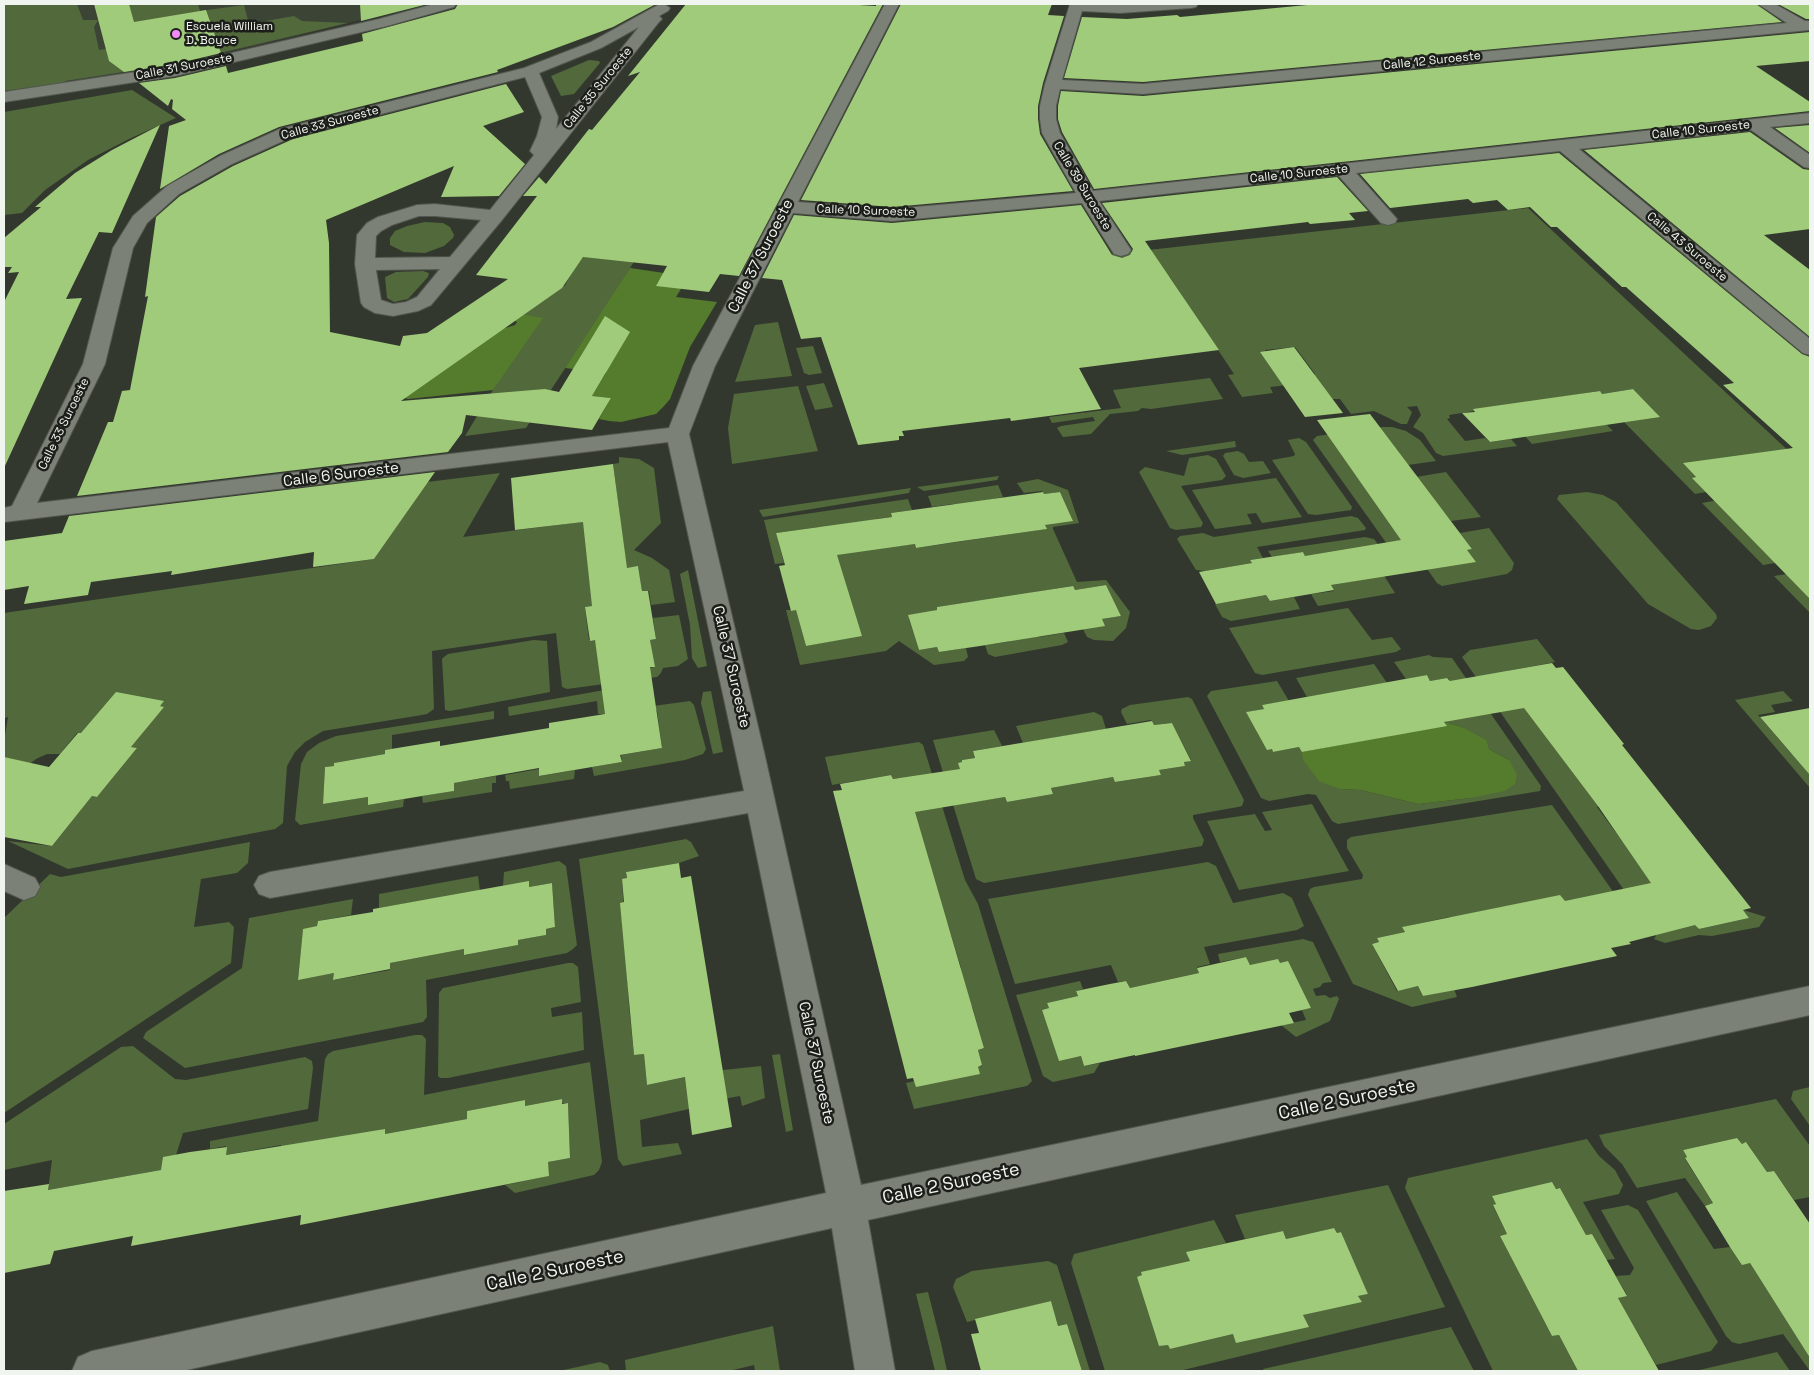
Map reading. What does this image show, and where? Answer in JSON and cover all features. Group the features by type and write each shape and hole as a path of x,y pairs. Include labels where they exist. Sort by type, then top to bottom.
{"street":[{"name":"Calle 31 Suroeste","path":"4,97 175,71 374,24 448,4"},
{"name":"Calle 37 Suroeste","path":"875,1371 847,1206 678,434 704,366 892,4"},
{"path":"1077,5 1120,9 1191,4"},
{"path":"1765,4 1807,27"},
{"name":"Calle 39 Suroeste","path":"1077,5 1048,106 1052,133 1088,197 1121,250"},
{"name":"Calle 33 Suroeste","path":"12,514 94,364 123,248 140,220 173,190 226,160 286,133 530,71 596,45 664,6"},
{"name":"Calle 35 Suroeste","path":"495,216 435,210 417,211 385,221 374,227 367,235 365,264 371,303 382,309 393,310 411,307 424,301 495,216 664,6"},
{"name":"Calle 12 Suroeste","path":"1053,84 1143,90 1807,27"},
{"name":"Calle 35 Suroeste","path":"530,71 550,117 546,136 530,172"},
{"name":"Calle 10 Suroeste","path":"787,207 892,215 1007,206 1810,118"},
{"path":"1754,124 1810,163"},
{"name":"Calle 43 Suroeste","path":"1564,145 1810,349"},
{"path":"1342,169 1388,219"},
{"path":"365,264 456,263"},
{"name":"Calle 6 Suroeste","path":"12,514 678,434"},
{"path":"270,885 759,800"},
{"name":"Calle 2 Suroeste","path":"92,1371 847,1206 1810,1001"}],"shaded area":[{"name":"Escuela William D. Boyce","path":"39,4 417,4 259,45 168,65 66,83"}],"green space":[{"name":"Escuela William D. Boyce","path":"4,4 77,4 83,20 98,20 94,27 99,50 106,49 132,16 129,4 198,4 200,11 244,5 249,24 294,16 302,21 348,23 168,65 65,81 66,83 4,91"},
{"path":"760,4 798,4 726,113 617,289 526,428 465,436 496,385 533,316 520,314 564,285 564,287 575,267 660,149"},
{"path":"589,60 599,61 600,63 574,94 561,96 551,76"},
{"path":"132,90 176,118 88,160 45,190 22,213 4,215 4,112"},
{"path":"1528,208 1810,471 1810,542 1770,502 1687,467 1696,477 1693,478 1706,492 1695,494 1624,422 1636,416 1656,413 1633,389 1602,394 1599,391 1449,415 1450,418 1447,419 1465,441 1485,438 1490,442 1511,439 1517,446 1443,456 1436,453 1423,433 1413,427 1421,415 1417,406 1407,407 1412,412 1407,424 1401,424 1374,411 1351,414 1340,399 1332,399 1312,375 1315,374 1295,347 1265,350 1288,385 1270,387 1273,393 1242,397 1228,375 1234,374 1169,276 1090,285 1049,261"},
{"path":"425,222 443,223 450,227 454,235 453,238 444,246 425,253 404,252 390,245 390,238 395,231"},
{"path":"630,268 664,273 681,289 676,297 717,302 690,347 670,399 664,406 656,414 621,422 609,421 599,419 611,398 592,396 606,373 565,368"},
{"path":"423,271 429,273 428,277 408,299 394,302 387,298 385,277 396,272"},
{"path":"520,314 543,318 493,390 408,399 405,398 382,367 515,325 517,322 512,319"},
{"path":"778,322 792,376 735,382 755,325"},
{"path":"813,346 822,373 809,375 804,373 796,348"},
{"path":"1210,378 1223,399 1151,409 1142,408 1138,411 1110,414 1091,434 1063,437 1057,428 1095,421 1093,417 1052,423 1049,417 1121,408 1113,390"},
{"path":"824,383 833,407 815,410 806,386"},
{"path":"798,386 818,451 732,464 728,428 734,394"},
{"path":"1602,420 1613,431 1532,444 1522,433"},
{"path":"1392,427 1406,431 1420,440 1436,461 1408,465 1467,550 1472,549 1460,533 1489,528 1514,563 1512,570 1507,574 1442,586 1437,583 1425,566 1402,565 1313,440 1317,436"},
{"path":"1299,438 1306,442 1352,507 1351,510 1316,515 1308,514 1272,460 1294,456 1295,454 1288,440"},
{"path":"1235,441 1236,447 1182,455 1166,451"},
{"path":"1238,451 1244,454 1249,462 1263,461 1271,473 1243,478 1234,475 1223,456 1225,453"},
{"path":"1208,455 1216,459 1226,476 1222,480 1181,486 1203,523 1201,527 1176,530 1170,528 1139,472 1145,467 1184,476 1189,458"},
{"path":"619,457 639,459 654,468 661,523 634,550 652,558 669,570 675,602 651,605 649,591 642,591 638,566 592,606 585,607 589,640 595,640 604,675 654,667 650,640 656,639 653,618 679,615 688,659 678,666 663,668 657,677 567,689 562,687 556,633 432,651 434,709 427,714 323,731 305,742 295,752 287,766 283,823 275,829 68,869 8,841 52,846 92,796 97,797 137,748 131,747 163,707 160,706 77,733 60,754 47,754 36,759 4,783 4,741 8,717 4,718 4,613 374,559 419,494 419,483 500,473 463,537 620,517 613,464 619,463"},
{"path":"1446,472 1481,517 1451,521 1416,477"},
{"path":"999,476 997,480 924,491 917,487"},
{"path":"1276,478 1302,517 1262,523 1256,513 1247,514 1252,524 1215,529 1192,490"},
{"path":"1038,479 1068,490 1079,523 1053,527 1053,529 1077,582 1106,580 1130,612 1126,628 1113,641 1094,640 1087,637 1083,629 1102,619 1121,616 1106,585 1075,590 1072,586 1035,592 979,605 977,601 937,607 937,610 909,619 919,650 937,647 939,652 966,648 968,657 964,661 934,665 899,641 886,651 800,665 786,610 796,610 806,646 852,637 819,527 776,533 784,563 775,564 764,520 908,499 912,510 891,513 892,517 876,519 885,547 915,544 916,548 1046,529 1045,525 1072,519 1060,492 1044,494 1042,491 1024,493 1017,483"},
{"path":"998,485 1003,497 954,507 953,504 932,507 928,496"},
{"path":"911,488 909,493 763,517 759,510"},
{"path":"1587,492 1603,495 1616,502 1716,614 1717,618 1711,626 1699,630 1691,629 1648,604 1557,499 1559,495"},
{"path":"1719,500 1781,562 1763,565 1702,503"},
{"path":"1351,516 1358,518 1366,528 1365,530 1257,547 1263,558 1250,560 1252,563 1205,571 1196,570 1177,539 1180,536 1203,533 1214,537"},
{"path":"1365,537 1374,539 1395,567 1383,574 1395,593 1318,606 1311,594 1334,591 1331,585 1377,577 1305,556 1303,552 1272,557 1268,551"},
{"path":"688,570 707,666 698,668 692,658 690,625 680,574"},
{"path":"1787,574 1804,592 1810,591 1810,613 1774,576"},
{"path":"1266,595 1270,601 1294,597 1300,609 1231,621 1222,617 1215,604"},
{"path":"1348,608 1372,640 1392,637 1401,649 1396,652 1262,675 1255,673 1229,628"},
{"path":"1037,631 1039,637 1064,633 1068,642 1062,645 995,657 988,654 985,645 1007,642"},
{"path":"1537,639 1555,662 1508,671 1602,805 1597,807 1623,842 1628,841 1699,929 1749,918 1743,910 1766,917 1759,927 1712,936 1699,935 1665,943 1654,939 1656,936 1462,657 1470,650"},
{"path":"534,640 547,641 550,692 450,711 445,710 442,659 444,657 448,654"},
{"path":"1429,655 1452,658 1541,786 1540,791 1338,824 1332,821 1316,795 1308,794 1269,801 1261,798 1207,696 1211,691 1277,681 1289,701 1262,705 1264,709 1247,712 1267,749 1272,749 1273,752 1299,747 1340,789 1361,790 1418,804 1471,798 1509,760 1489,749 1462,727 1444,722 1471,712 1448,678 1430,681 1427,675 1406,679 1394,662"},
{"path":"1374,664 1387,683 1307,697 1296,678"},
{"path":"650,682 653,706 690,701 694,705 706,749 703,754 685,760 594,776 592,767 622,762 621,755 662,748 657,710 604,719 603,714 598,714 597,701 509,716 508,707"},
{"path":"711,691 723,752 713,754 701,703 703,692"},
{"path":"1783,691 1793,701 1771,705 1775,712 1758,715 1791,753 1810,750 1810,788 1735,700"},
{"path":"1188,697 1192,699 1244,800 1242,806 1193,815 1204,840 1202,846 984,883 976,879 933,740 994,730 1002,746 973,751 975,758 962,760 978,801 1005,797 1007,802 1053,794 1051,788 1113,777 1116,782 1161,775 1159,770 1185,766 1184,762 1191,760 1172,723 1154,725 1151,720 1127,724 1121,712 1122,709 1130,705"},
{"path":"494,711 494,719 392,735 392,749 385,750 385,754 334,763 334,766 325,767 323,804 368,797 368,805 404,799 403,807 300,825 295,820 301,764 307,752 319,743 336,736"},
{"path":"1094,712 1102,716 1106,729 1023,743 1016,726"},
{"path":"1444,722 1462,727 1486,740 1489,749 1509,760 1517,775 1515,784 1505,791 1471,798 1418,804 1361,790 1340,789 1319,781 1303,760 1302,752 1446,725"},
{"path":"919,742 923,745 965,880 978,904 1032,1081 1027,1086 914,1109 906,1083 982,1066 978,1050 984,1048 972,1006 966,1007 954,969 961,968 898,778 893,779 891,775 832,785 825,757"},
{"path":"539,769 540,776 575,770 574,779 510,789 509,781 506,781 505,775"},
{"path":"496,776 496,783 492,783 492,792 423,803 422,796 454,791 454,783"},
{"path":"1312,804 1349,871 1239,890 1207,821 1255,814 1265,831 1272,830 1262,812"},
{"path":"1552,805 1643,934 1454,924 1449,917 1403,927 1405,932 1377,938 1379,942 1372,944 1397,991 1418,986 1423,996 1454,989 1457,997 1412,1007 1353,984 1308,895 1310,889 1314,887 1362,879 1363,875 1347,848 1347,840 1351,837"},
{"path":"686,839 691,842 699,856 679,863 626,872 627,879 622,879 629,1006 634,1055 644,1054 647,1085 714,1071 761,1066 765,1098 742,1106 740,1096 689,1105 689,1109 640,1120 642,1147 678,1143 682,1154 623,1166 618,1159 579,859"},
{"path":"250,842 248,863 237,873 201,879 194,927 229,922 234,927 231,963 4,1113 4,918 50,874 61,877"},
{"path":"559,861 566,866 577,945 567,953 426,980 427,1017 423,1022 185,1068 143,1038 146,1032 242,968 249,918 353,899 351,915 318,921 317,926 303,930 298,979 334,973 334,980 390,970 390,963 464,949 465,955 518,945 518,940 546,935 546,929 555,927 552,883 529,887 529,882 503,886 504,872"},
{"path":"1208,862 1216,866 1233,903 1283,893 1292,898 1304,926 1297,930 1204,947 1210,964 1197,967 1199,973 1130,988 1126,981 1118,982 1111,965 1015,984 988,899"},
{"path":"478,876 480,891 379,908 379,894"},
{"path":"1303,939 1313,942 1332,982 1323,983 1320,987 1313,989 1316,996 1325,995 1330,998 1337,996 1339,999 1330,1021 1296,1037 1281,1025 1306,1020 1302,1010 1311,1008 1280,963 1250,965 1246,957 1220,962 1218,954"},
{"path":"573,963 578,967 581,1002 551,1008 552,1017 582,1012 584,1050 448,1078 440,1078 438,1076 439,993 443,988"},
{"path":"1080,981 1083,989 1076,991 1078,996 1047,1003 1049,1008 1042,1010 1059,1060 1081,1056 1084,1066 1100,1063 1094,1073 1053,1082 1043,1076 1016,995"},
{"path":"422,1035 426,1039 424,1095 590,1062 602,1162 599,1170 594,1175 515,1193 505,1185 548,1176 548,1162 570,1158 568,1103 562,1103 561,1099 525,1106 525,1100 467,1111 467,1119 385,1134 385,1129 281,1154 281,1145 226,1155 226,1146 210,1149 210,1141 318,1121 325,1059 328,1054 333,1051"},
{"path":"133,1046 175,1079 186,1080 305,1057 312,1061 313,1068 308,1109 183,1133 176,1155 161,1170 48,1190 52,1160 4,1170 4,1124 121,1047"},
{"path":"780,1054 793,1130 786,1132 772,1055"},
{"path":"1810,1087 1810,1126 1791,1099 1793,1091"},
{"path":"1776,1099 1810,1146 1810,1197 1794,1200 1774,1171 1767,1172 1747,1143 1742,1144 1737,1138 1683,1150 1687,1157 1685,1159 1713,1203 1705,1206 1685,1178 1637,1188 1622,1164 1604,1146 1599,1135"},
{"path":"1587,1139 1599,1156 1615,1170 1623,1185 1619,1194 1583,1202 1615,1259 1606,1260 1592,1234 1586,1235 1560,1188 1492,1196 1496,1204 1493,1206 1507,1234 1500,1236 1552,1336 1559,1335 1578,1371 1493,1371 1405,1188 1408,1178"},
{"path":"1388,1185 1445,1307 1179,1371 1105,1371 1071,1263 1074,1254 1214,1220 1226,1243 1187,1252 1190,1261 1168,1345 1170,1349 1233,1334 1308,1327 1303,1315 1361,1301 1358,1296 1368,1294 1341,1232 1337,1233 1334,1228 1286,1239 1283,1231 1245,1239 1235,1215"},
{"path":"1677,1192 1714,1249 1730,1247 1750,1263 1810,1358 1810,1371 1783,1334 1739,1344 1732,1342 1726,1336 1646,1201"},
{"path":"1628,1205 1638,1210 1718,1342 1711,1351 1656,1365 1618,1298 1627,1295 1616,1276 1630,1275 1634,1268 1601,1210"},
{"path":"1048,1261 1057,1265 1090,1371 1082,1371 1067,1324 1058,1326 1051,1301 967,1322 953,1287 956,1279 972,1271"},
{"path":"928,1292 947,1371 935,1371 916,1294"},
{"path":"773,1326 780,1371 755,1371 754,1365 729,1371 626,1371 625,1360"},
{"path":"1451,1327 1474,1371 1264,1371 1263,1369"},
{"path":"1777,1352 1790,1371 1695,1371"},
{"path":"600,1362 608,1365 610,1371 559,1371"}],"building":[{"path":"94,4 129,4 134,22 206,10 221,53 175,64 124,72 109,61"},
{"path":"360,4 428,4 361,21"},
{"path":"458,4 656,4 613,27 497,70 498,72 279,127 219,154 160,189 169,126 186,120 172,109 173,100 171,99 168,106 139,83 175,78 226,66 228,73 363,41 362,34 455,9"},
{"path":"686,4 842,4 876,6 876,4 883,4 739,276 720,274 709,292 656,286 667,266 583,257 562,288 401,401 545,389 559,392 605,316 630,332 592,396 611,398 592,430 466,415 462,433 448,452 77,496 108,422 113,422 122,391 130,390 148,296 145,297 156,217 180,196 233,166 293,139 506,84 524,112 483,126 525,164 499,196 441,197 454,166 326,220 329,243 330,332 400,346 403,336 427,333 508,279 476,275 537,196 523,196 539,177 546,184 589,129 592,130 640,72 628,76"},
{"path":"901,4 1052,4 1048,15 1064,16 1043,83 1038,106 1038,119 1040,134 1073,191 892,207 801,200"},
{"path":"1318,4 1756,4 1782,22 1143,82 1064,78 1082,17 1127,19 1177,15 1180,17"},
{"path":"1778,4 1810,4 1810,19 1806,19"},
{"path":"1810,32 1810,61 1756,66 1810,102 1810,111 1094,189 1062,132 1058,119 1061,91 1143,96"},
{"path":"160,125 112,233 99,232 66,299 82,298 4,468 4,302 19,272 8,273 12,267 4,267 4,238 41,207 35,207 75,173 112,150"},
{"path":"1810,125 1810,153 1775,128"},
{"path":"1750,132 1803,169 1810,170 1810,229 1764,235 1810,270 1810,337 1584,150"},
{"path":"1559,153 1802,354 1810,357 1810,599 1692,478 1696,477 1683,463 1793,448 1723,385 1734,383 1626,287 1622,287 1557,227 1551,227 1530,207 1508,210 1497,200 1473,203 1468,199 1390,208 1360,174"},
{"path":"1337,177 1368,211 1349,213 1355,220 1310,224 1308,222 1145,241 1219,350 1079,368 1101,409 1011,421 1010,418 902,431 904,436 899,436 899,440 858,445 821,337 801,339 782,280 762,278 794,215 892,223 1081,205 1112,255 1122,258 1130,255 1133,249 1102,203"},
{"path":"1294,347 1343,413 1305,417 1260,352"},
{"path":"1633,389 1660,417 1490,442 1462,413 1475,412 1473,409 1600,391 1602,394"},
{"path":"1370,414 1472,549 1467,550 1476,562 1331,585 1334,590 1270,601 1266,595 1216,604 1199,572 1252,563 1250,560 1303,552 1305,556 1401,540 1317,420"},
{"path":"613,464 627,568 638,566 642,591 648,591 656,639 650,640 655,667 650,667 662,748 620,755 622,762 539,776 539,768 454,783 454,791 368,805 368,797 323,804 325,767 334,766 334,763 385,754 385,750 440,741 440,746 549,728 549,723 605,714 595,640 590,641 585,607 592,606 583,522 515,530 511,478"},
{"path":"435,472 374,559 313,567 314,552 171,575 172,571 91,582 88,595 24,604 29,586 4,590 4,541 62,533 69,516"},
{"path":"1043,492 1044,494 1060,492 1073,521 1045,525 1047,529 916,548 915,544 837,555 862,636 806,646 796,610 791,611 779,566 785,565 776,533 892,517 891,513"},
{"path":"1106,585 1121,616 1102,619 1105,626 980,646 939,652 937,647 919,650 908,615 937,610 937,607 1073,586 1075,590"},
{"path":"1552,663 1556,668 1563,667 1751,908 1743,910 1749,918 1699,929 1695,925 1611,948 1617,956 1472,987 1423,996 1418,986 1398,991 1372,944 1379,942 1377,938 1405,932 1402,927 1560,895 1565,901 1651,883 1598,806 1524,708 1444,722 1447,726 1302,752 1299,747 1273,752 1272,749 1267,750 1246,712 1264,709 1262,705 1427,675 1430,681 1447,678 1450,681"},
{"path":"116,692 164,701 160,706 164,707 131,747 137,748 97,797 92,796 52,846 4,837 4,757 49,767"},
{"path":"1810,708 1810,775 1760,717"},
{"path":"1152,721 1154,725 1172,723 1191,761 1184,762 1185,766 1159,770 1161,775 1115,782 1113,777 1051,788 1053,794 1007,802 1005,797 915,812 984,1048 978,1050 982,1065 978,1067 980,1074 916,1087 913,1078 907,1079 833,791 842,790 840,784 891,775 893,779 960,769 958,763 962,762 962,760 975,758 973,751"},
{"path":"679,863 681,878 691,876 732,1127 692,1135 685,1077 647,1085 644,1054 634,1055 620,903 624,902 622,879 627,878 626,872"},
{"path":"529,881 529,887 552,883 555,927 546,929 546,935 518,940 518,945 464,955 464,949 390,963 390,969 333,980 334,973 298,980 303,929 317,926 318,921 373,912 373,909"},
{"path":"1246,957 1250,965 1278,959 1280,963 1288,961 1311,1008 1289,1013 1294,1023 1084,1066 1081,1056 1059,1061 1042,1010 1049,1008 1047,1003 1078,996 1076,991 1126,981 1130,988 1199,973 1197,968"},
{"path":"562,1099 562,1104 568,1103 570,1158 548,1162 549,1176 300,1225 301,1215 131,1246 133,1236 54,1251 50,1264 4,1273 4,1191 49,1184 48,1190 161,1170 163,1157 190,1152 227,1147 226,1155 385,1129 385,1134 467,1119 467,1111 525,1100 525,1106"},
{"path":"1737,1138 1742,1144 1746,1142 1767,1172 1774,1171 1810,1224 1810,1358 1750,1263 1742,1265 1730,1247 1705,1206 1713,1203 1685,1158 1687,1157 1683,1150"},
{"path":"1552,1182 1556,1189 1560,1188 1586,1235 1592,1234 1627,1296 1618,1298 1659,1371 1578,1371 1559,1335 1552,1336 1500,1236 1507,1234 1493,1205 1496,1204 1492,1196"},
{"path":"1334,1228 1337,1233 1341,1232 1368,1294 1358,1296 1362,1302 1303,1315 1309,1327 1236,1343 1233,1334 1170,1349 1168,1345 1159,1346 1137,1277 1142,1275 1141,1272 1190,1261 1186,1252 1283,1231 1286,1239"},
{"path":"1051,1301 1058,1326 1067,1324 1082,1371 981,1371 971,1334 979,1333 975,1319"}],"place":[{"name":"Escuela William D. Boyce","path":"176,34"}]}
